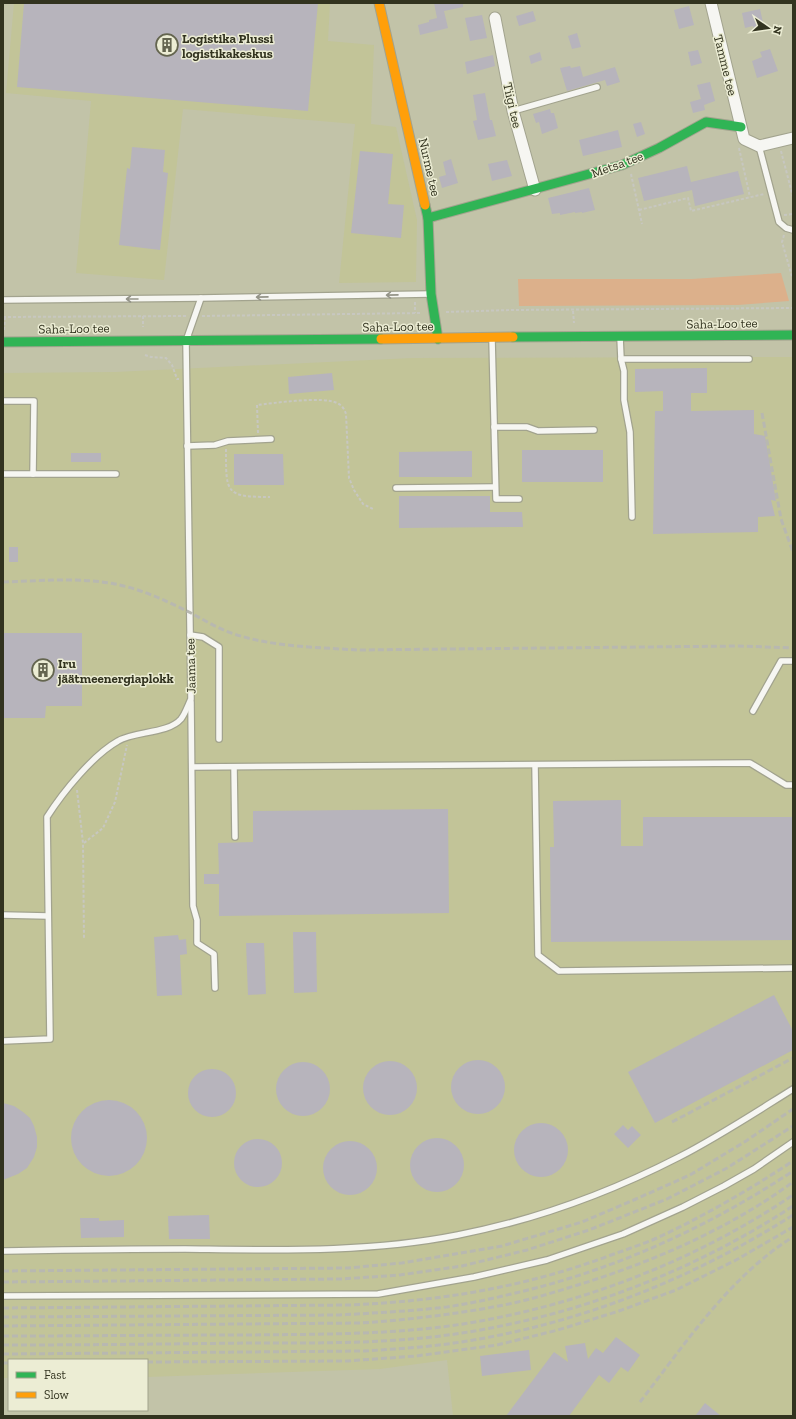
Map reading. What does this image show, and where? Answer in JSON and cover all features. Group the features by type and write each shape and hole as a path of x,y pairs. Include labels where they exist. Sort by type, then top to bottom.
{"main road":[{"name":"Nurme tee","path":"379,3 428,218 431,294 438,339"},
{"name":"Metsa tee","path":"428,218 622,165 659,148 706,122 741,127"},
{"name":"Saha-Loo tee","path":"3,342 492,339 793,335"}],"street":[{"name":"Tamme tee","path":"711,3 741,127"},
{"name":"Tiigi tee","path":"495,18 513,111 535,190"},
{"path":"741,127 744,139 759,146 793,138"}],"lane":[{"path":"513,111 597,87"},
{"path":"759,146 779,222 786,228 793,230"},
{"path":"3,300 431,294"},
{"name":"Jaama tee","path":"3,1041 50,1040 47,816 60,797 103,750 120,740 166,728 181,719 191,699 186,341 201,298"},
{"path":"620,337 621,359 624,370 624,400 630,432 632,517"},
{"path":"492,339 496,499 519,499"},
{"path":"621,359 749,358"},
{"path":"3,401 34,401 34,474"},
{"path":"494,427 527,427 538,430 594,430"},
{"path":"187,446 215,445 226,442 271,439"},
{"path":"3,474 116,474"},
{"path":"396,488 495,487"},
{"path":"190,635 203,637 219,647 218,739"},
{"path":"753,711 781,661 793,661"},
{"path":"191,699 193,906 196,920 197,942 214,954 215,988"},
{"path":"192,767 750,763 786,785 793,785"},
{"path":"535,765 538,955 559,971 793,968"},
{"path":"234,767 235,837"},
{"path":"3,915 48,916"},
{"path":"3,1251 143,1249 270,1250 331,1248 416,1242 457,1235 553,1211 617,1186 678,1158 702,1145 793,1089"},
{"path":"3,1296 378,1294 474,1277 547,1260 623,1234 683,1207 724,1186 754,1169 793,1142"}],"path":[{"path":"744,139 738,143 750,197"},
{"path":"780,148 793,197"},
{"path":"630,170 642,224"},
{"path":"639,210 688,198 691,211 771,193"},
{"path":"786,228 782,242 793,280"},
{"path":"3,317 434,313 511,310 793,308"},
{"path":"258,440 257,404 321,400 338,403 344,409 346,414 349,478 354,490 363,504 373,509"},
{"path":"226,442 226,474 228,484 232,492 251,496 270,496"},
{"path":"83,843 103,828 115,802 128,738"},
{"path":"76,779 83,843 84,939"}],"shaded area":[{"path":"14,3 330,3 328,41 374,45 371,124 396,127 417,220 416,282 339,283 355,124 183,109 164,280 76,273 91,101 6,93"},
{"path":"781,273 789,301 738,305 519,306 518,279 692,279"},
{"path":"793,357 793,1416 453,1416 447,1360 380,1369 148,1377 148,1359 8,1359 8,1378 3,1378 3,373 115,372 412,358"}],"building":[{"name":"Logistika Plussi logistikakeskus","path":"24,3 318,3 308,111 17,87"},
{"path":"434,3 463,3 463,7 444,11 448,28 420,35 418,25 437,18"},
{"path":"689,6 694,25 679,29 674,10"},
{"path":"760,9 764,27 754,29 753,26 745,28 742,13"},
{"path":"533,11 536,21 519,26 516,16"},
{"path":"482,15 487,38 470,41 465,18"},
{"path":"577,33 581,47 572,49 568,36"},
{"path":"770,49 778,71 757,78 752,61 762,57 760,52"},
{"path":"698,50 702,63 691,66 688,52"},
{"path":"540,52 542,60 531,64 529,56"},
{"path":"493,55 495,66 467,74 465,62"},
{"path":"570,66 571,68 580,66 583,77 615,67 620,82 607,86 605,80 567,91 560,68"},
{"path":"710,82 715,101 704,105 705,110 693,113 690,102 701,99 697,85"},
{"path":"485,93 490,120 492,120 496,136 478,140 473,121 477,120 473,95"},
{"path":"550,109 551,113 554,113 558,128 542,134 539,122 536,123 533,114"},
{"path":"641,122 645,134 637,137 633,124"},
{"path":"618,130 622,147 583,156 579,140"},
{"path":"132,147 165,150 163,172 168,173 160,250 119,245 127,168 130,169"},
{"path":"360,151 393,154 388,204 404,205 401,238 351,233"},
{"path":"451,159 458,183 442,188 439,177 446,175 443,162"},
{"path":"507,160 512,176 492,181 488,164"},
{"path":"687,166 691,182 738,171 744,194 695,206 692,190 644,201 638,178"},
{"path":"589,188 595,210 582,213 575,212 560,215 560,213 552,214 548,198"},
{"path":"707,368 707,393 691,393 691,411 754,410 754,434 765,436 776,501 771,500 775,516 758,517 758,532 653,534 655,411 663,411 663,391 635,392 635,369"},
{"path":"332,373 334,390 289,394 288,377"},
{"path":"522,450 603,450 603,482 522,482"},
{"path":"472,451 472,477 399,477 399,452"},
{"path":"71,453 101,453 101,462 71,462"},
{"path":"234,454 283,454 284,485 234,485"},
{"path":"399,496 490,496 490,512 522,512 523,527 399,528"},
{"path":"9,547 18,547 18,562 9,562"},
{"name":"Iru jäätmeenergiaplokk","path":"3,633 82,633 82,706 46,706 45,718 3,718"},
{"path":"621,800 621,846 643,846 643,817 793,817 793,940 551,942 550,847 554,847 553,801"},
{"path":"448,809 449,913 219,916 219,884 204,884 204,874 219,874 218,843 253,842 253,811"},
{"path":"293,932 316,932 317,992 294,993"},
{"path":"178,935 179,940 186,939 187,954 180,955 182,995 157,996 154,937"},
{"path":"246,943 264,943 266,994 248,995"},
{"path":"774,995 793,1031 793,1050 655,1123 628,1072"},
{"path":"478,1060 488,1062 497,1068 503,1077 505,1087 503,1097 497,1106 488,1112 478,1114 468,1112 459,1106 453,1097 451,1087 453,1077 459,1068 468,1062"},
{"path":"390,1061 400,1063 409,1069 415,1078 417,1088 415,1098 409,1107 400,1113 390,1115 380,1113 371,1107 365,1098 363,1088 365,1078 371,1069 380,1063"},
{"path":"303,1062 313,1064 322,1070 328,1079 330,1089 328,1099 322,1108 313,1114 303,1116 293,1114 284,1108 278,1099 276,1089 278,1079 284,1070 293,1064"},
{"path":"212,1069 221,1071 229,1076 234,1084 236,1093 234,1102 229,1110 221,1115 212,1117 203,1115 195,1110 190,1102 188,1093 190,1084 195,1076 203,1071"},
{"path":"109,1100 123,1103 136,1111 144,1124 147,1138 144,1152 136,1165 123,1173 109,1176 95,1173 82,1165 74,1152 71,1138 74,1124 82,1111 95,1103"},
{"path":"3,1103 14,1106 30,1118 37,1137 37,1147 34,1157 27,1168 18,1174 3,1180"},
{"path":"541,1123 551,1125 560,1131 566,1140 568,1150 566,1160 560,1169 551,1175 541,1177 531,1175 522,1169 516,1160 514,1150 516,1140 522,1131 531,1125"},
{"path":"623,1125 628,1130 632,1126 641,1135 628,1148 614,1134"},
{"path":"437,1138 447,1140 456,1146 462,1155 464,1165 462,1175 456,1184 447,1190 437,1192 427,1190 418,1184 412,1175 410,1165 412,1155 418,1146 427,1140"},
{"path":"258,1139 267,1141 275,1146 280,1154 282,1163 280,1172 275,1180 267,1185 258,1187 249,1185 241,1180 236,1172 234,1163 236,1154 241,1146 249,1141"},
{"path":"350,1141 360,1143 369,1149 375,1158 377,1168 375,1178 369,1187 360,1193 350,1195 340,1193 331,1187 325,1178 323,1168 325,1158 331,1149 340,1143"},
{"path":"209,1215 210,1239 169,1239 168,1216"},
{"path":"80,1218 99,1218 99,1221 124,1220 124,1237 81,1238"},
{"path":"616,1337 640,1355 628,1372 621,1367 609,1383 599,1375 569,1416 506,1416 554,1352 568,1362 565,1346 585,1343 588,1359 596,1348 603,1353"},
{"path":"529,1350 531,1370 482,1376 480,1356"},
{"path":"705,1403 721,1416 695,1416"}],"railway":[{"path":"762,413 781,519 793,552"},
{"path":"3,582 73,580 115,584 154,596 226,631 258,640 307,647 357,650 739,646 793,648"},
{"path":"672,1122 793,1058"},
{"path":"3,1271 348,1268 402,1263 502,1246 582,1222 690,1175 746,1141 793,1109"},
{"path":"3,1282 341,1279 400,1275 462,1266 527,1250 589,1230 667,1199 727,1168 793,1126"},
{"path":"3,1308 349,1305 451,1296 516,1284 581,1266 657,1238 726,1202 793,1161"},
{"path":"3,1317 339,1315 420,1310 466,1304 496,1298 560,1281 630,1257 664,1243 730,1210 793,1171"},
{"path":"3,1326 361,1323 427,1317 504,1305 581,1284 664,1254 691,1242 744,1214 793,1182"},
{"path":"3,1336 334,1334 391,1332 475,1322 559,1303 641,1275 719,1239 757,1218 793,1195"},
{"path":"3,1345 356,1342 436,1337 462,1333 549,1315 634,1287 676,1270 716,1251 793,1206"},
{"path":"3,1354 364,1351 425,1347 461,1342 548,1324 633,1296 675,1279 715,1259 755,1238 793,1215"},
{"path":"148,1362 347,1361 416,1356 497,1345 558,1330 619,1311 676,1290 736,1260 793,1227"},
{"path":"640,1402 710,1312 729,1291 770,1253 793,1237"},
{"path":"3,1363 8,1363"}],"traffic: fast":[{"path":"428,218 622,165 659,148 706,122 741,127"},
{"path":"425,205 428,218 431,294 438,339"},
{"path":"513,337 793,335"},
{"path":"3,342 381,339"}],"traffic: slow":[{"path":"379,3 425,205"},
{"path":"381,339 513,337"}],"place":[{"name":"Logistika Plussi logistikakeskus","path":"167,45"},
{"name":"Iru jäätmeenergiaplokk","path":"43,670"}]}
